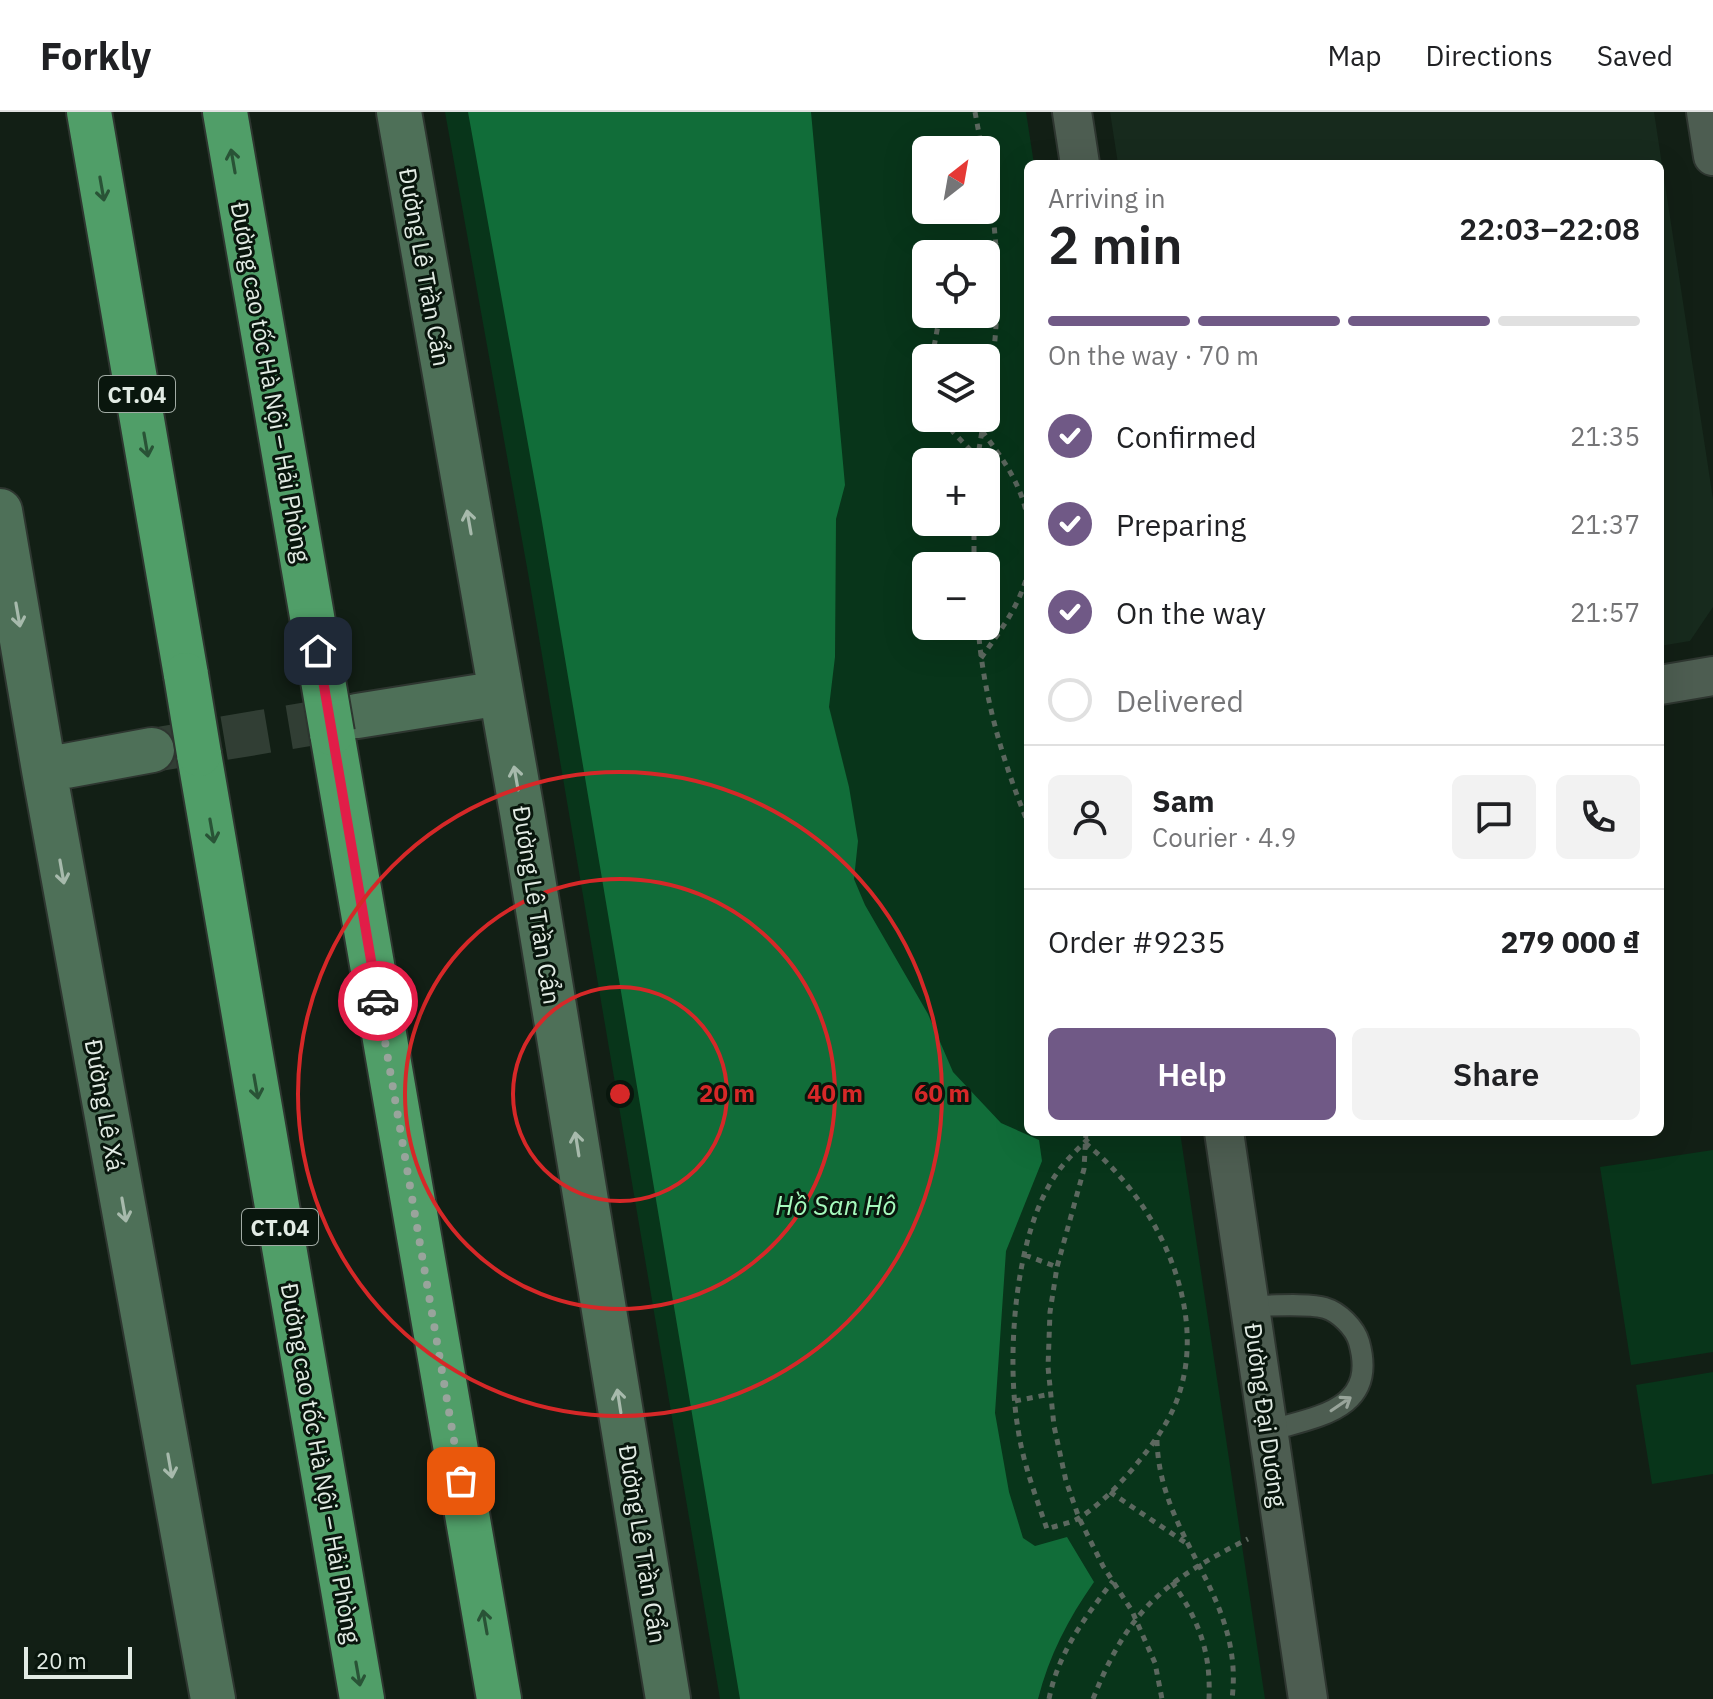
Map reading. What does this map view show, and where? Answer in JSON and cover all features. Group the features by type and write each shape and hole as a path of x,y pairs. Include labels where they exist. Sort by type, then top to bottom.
{"highway":[{"name":"Đường cao tốc Hà Nội – Hải Phòng","path":"89,112 362,1699"},
{"name":"Đường cao tốc Hà Nội – Hải Phòng","path":"225,112 318,651 345,725"},
{"path":"345,725 499,1699"}],"main road":[{"name":"Đường Lê Trần Cẩn","path":"399,112 501,693 668,1699"},
{"name":"Đường Lê Xá","path":"0,511 213,1699"},
{"path":"345,725 501,693"},
{"path":"44,770 152,750"}],"street":[{"path":"1072,112 1079,160"},
{"path":"1706,112 1713,156"},
{"path":"1664,684 1713,676"},
{"name":"Đường Đại Dương","path":"1225,1136 1308,1699"}],"lane":[{"path":"1250,1306 1324,1308 1342,1318 1358,1338 1364,1369 1358,1387 1348,1402 1336,1410 1268,1431"}],"path":[{"path":"975,112 979,136"},
{"path":"953,432 967,448"},
{"path":"983,432 1014,479 1024,502"},
{"path":"980,659 1008,620 1024,590"},
{"path":"979,640 995,731 1024,805"},
{"path":"1086,1136 1084,1169 1057,1267 1050,1312 1048,1367 1054,1426 1066,1481 1079,1518 1135,1617 1155,1663 1162,1699"},
{"path":"1085,1143 1133,1191 1157,1228 1177,1278 1185,1314 1185,1365 1176,1403 1157,1439 1110,1492 1079,1518 1047,1529 1018,1430 1014,1332 1025,1255 1034,1222 1057,1174 1091,1136"},
{"path":"1025,1255 1057,1267"},
{"path":"1015,1401 1051,1394"},
{"path":"1157,1439 1157,1465 1165,1494 1187,1544 1207,1576 1232,1644 1235,1674 1232,1699"},
{"path":"1110,1492 1187,1544"},
{"path":"1093,1699 1106,1666 1135,1617 1172,1582 1199,1564 1249,1539"},
{"path":"1049,1699 1051,1686 1070,1641 1113,1581"},
{"path":"1172,1582 1191,1609 1204,1644 1210,1673 1209,1699"}],"shaded area":[{"name":"Hồ San Hô","path":"445,112 1026,112 1033,160 1024,160 1024,1136 1181,1136 1265,1699 720,1699 528,573"},
{"path":"1110,112 1654,112 1661,160 1117,160"},
{"path":"1664,178 1713,499 1713,607 1690,641 1664,645"},
{"path":"1713,1150 1713,1352 1631,1365 1600,1167"},
{"path":"1713,1372 1713,1474 1652,1484 1636,1385"}],"water":[{"name":"Hồ San Hô","path":"468,112 811,112 845,485 836,519 835,657 829,707 849,787 858,841 854,879 865,905 928,1014 953,1072 1001,1123 1024,1136 1039,1140 1042,1161 1006,1251 995,1413 1009,1492 1023,1538 1035,1546 1067,1537 1094,1582 1060,1638 1038,1699 740,1699 541,516"}],"tunnel":[{"path":"159,749 357,716"}],"way so far":[{"path":"378,1001 461,1481"}],"route":[{"path":"318,651 378,1001"}]}
